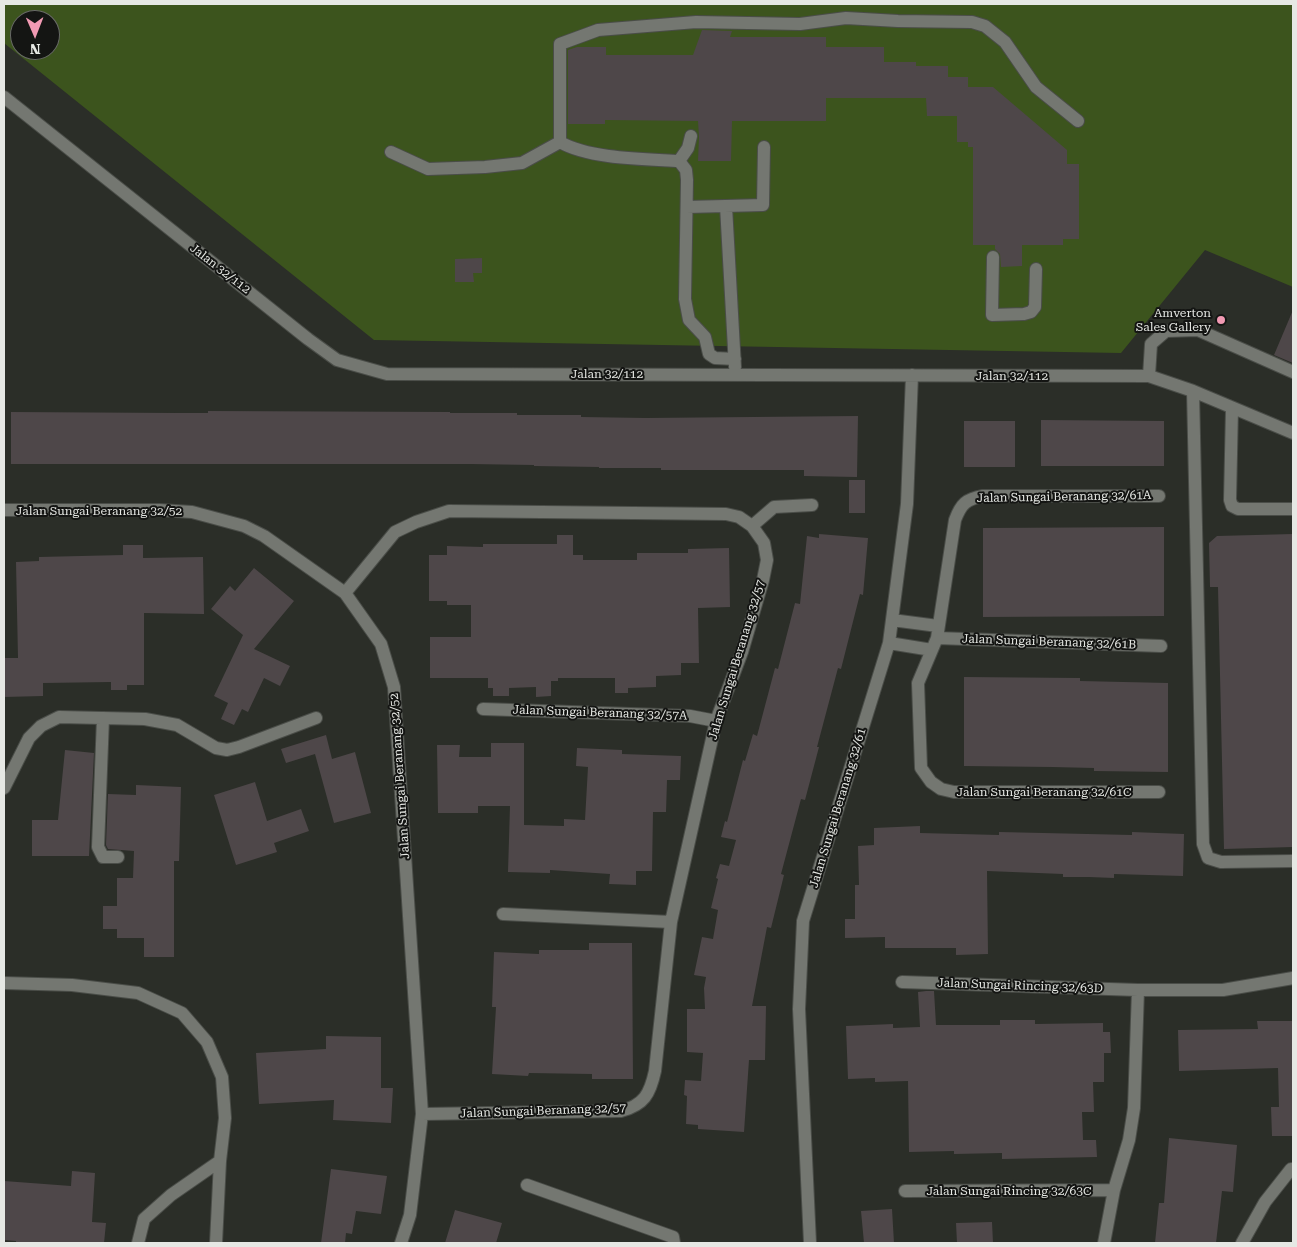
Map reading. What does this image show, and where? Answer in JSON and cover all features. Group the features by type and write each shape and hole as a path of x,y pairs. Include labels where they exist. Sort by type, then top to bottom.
{"street":[{"path":"560,142 560,44 598,30 696,22 800,24 846,18 972,22 985,26 1005,42 1036,87 1078,121"},
{"name":"Jalan 32/112","path":"4,97 300,333 337,360 387,374 1149,376 1193,391 1293,433"},
{"path":"679,162 688,148 691,136"},
{"path":"560,142 571,148 594,153 679,162 686,170 685,299 689,320 705,338 710,354 715,358 735,359"},
{"path":"391,152 428,169 485,167 522,163 560,142"},
{"path":"687,207 763,205 764,147"},
{"path":"726,206 735,375"},
{"path":"993,256 992,315 1031,312 1035,307 1036,268"},
{"path":"1149,376 1151,344 1166,331 1198,330 1293,372"},
{"name":"Jalan Sungai Beranang 32/61","path":"810,1243 799,1009 803,921 889,643 907,504 912,376"},
{"path":"1193,391 1203,844 1208,858 1221,862 1293,861"},
{"path":"1232,408 1230,500 1232,506 1238,509 1293,509"},
{"name":"Jalan Sungai Beranang 32/61A","path":"935,638 955,520 959,509 969,499 983,496 1160,496"},
{"path":"345,593 395,532 416,522 449,511 726,514 739,517 752,526 774,507 812,505"},
{"name":"Jalan Sungai Beranang 32/52","path":"4,510 159,510 192,512 244,526 264,536 345,593 381,644 394,687 422,1114 410,1215 401,1243"},
{"name":"Jalan Sungai Beranang 32/57","path":"422,1114 621,1110 634,1107 646,1097 652,1085 655,1071 671,922 716,721 742,652 767,560 764,543 752,526"},
{"path":"892,620 935,638"},
{"path":"889,643 935,638"},
{"name":"Jalan Sungai Beranang 32/61B","path":"935,638 1161,646"},
{"name":"Jalan Sungai Beranang 32/61C","path":"935,638 918,683 921,768 931,782 941,789 954,792 1159,792"},
{"name":"Jalan Sungai Beranang 32/57A","path":"483,709 690,716 716,721"},
{"path":"4,788 29,738 41,726 59,717 145,719 177,725 216,748 227,750 316,718"},
{"path":"103,718 98,847 103,856 118,857"},
{"path":"503,914 671,922"},
{"name":"Jalan Sungai Rincing 32/63D","path":"902,982 1138,990 1223,990 1293,978"},
{"path":"4,983 72,985 138,993 182,1013 207,1042 222,1077 225,1118 220,1161 216,1243"},
{"path":"1104,1243 1114,1190 1129,1140 1134,1108 1138,990"},
{"path":"138,1243 144,1219 171,1195 220,1161"},
{"path":"1242,1243 1265,1202 1290,1169 1293,1169"},
{"path":"527,1185 673,1237 674,1243"},
{"name":"Jalan Sungai Rincing 32/63C","path":"905,1191 1114,1190"}],"green space":[{"path":"4,4 1293,4 1293,287 1205,250 1121,353 374,340 25,60 60,60 60,10 10,10 10,48 4,43"}],"building":[{"path":"702,30 732,31 730,37 826,37 826,47 884,47 884,62 916,62 916,66 948,66 948,77 968,77 968,87 993,87 1067,150 1067,164 1079,164 1079,239 1063,239 1063,245 1022,245 1022,266 1001,267 1000,254 995,249 995,245 973,245 973,147 968,147 968,142 957,142 957,116 927,116 926,98 826,98 826,121 732,121 731,161 698,161 698,121 605,120 605,124 568,124 568,50 577,47 606,47 606,55 693,55"},
{"path":"482,258 482,273 473,273 474,282 455,282 455,259"},
{"path":"1293,310 1293,363 1274,355"},
{"path":"208,411 517,413 517,415 646,418 858,416 857,477 804,476 804,470 661,470 661,468 470,464 11,464 11,412 208,413"},
{"path":"1041,420 1164,421 1164,466 1041,466"},
{"path":"964,421 1015,421 1015,467 964,467"},
{"path":"849,480 865,480 865,513 849,513"},
{"path":"1164,527 1164,616 983,617 983,528"},
{"path":"819,534 868,538 863,595 860,594 841,669 838,668 805,800 801,799 781,874 784,875 771,928 767,927 752,1006 766,1006 765,1060 749,1060 744,1132 698,1129 698,1125 686,1124 687,1096 684,1095 685,1080 701,1081 703,1053 687,1052 687,1009 705,1009 704,988 706,977 694,975 702,937 713,939 718,910 711,908 720,864 729,866 736,840 721,837 725,821 727,822 743,760 745,761 753,734 757,736 775,668 778,669 795,603 800,604 807,536 819,538"},
{"path":"1293,534 1293,847 1224,849 1218,587 1210,587 1209,543 1217,536"},
{"path":"557,535 573,535 573,555 583,555 583,560 637,560 637,553 688,553 688,549 729,548 730,607 698,608 699,663 681,663 681,675 656,676 656,687 628,688 628,693 615,693 615,678 558,678 558,681 551,681 551,696 536,697 536,687 509,688 509,696 493,696 493,688 488,688 488,678 430,678 430,637 471,637 471,605 447,605 447,601 429,601 429,555 447,555 447,546 483,547 483,544 557,544"},
{"path":"123,545 143,545 143,558 203,557 204,614 144,613 144,685 127,685 127,690 111,690 111,682 43,683 43,696 4,697 4,658 18,658 16,562 39,561 39,557 123,555"},
{"path":"254,568 294,601 254,649 290,666 280,686 264,678 248,712 242,709 234,725 221,719 228,703 214,696 243,635 211,609 230,586 235,591"},
{"path":"964,677 1080,678 1080,681 1168,683 1168,772 1094,771 1094,768 964,766"},
{"path":"326,735 332,759 355,752 371,813 334,823 315,754 286,763 281,749"},
{"path":"491,743 524,743 524,825 564,826 564,819 585,820 588,767 576,766 577,748 622,750 622,754 681,756 680,780 667,780 666,812 653,812 652,871 636,871 636,885 609,884 610,874 550,870 550,873 508,872 510,806 478,806 478,813 438,813 437,745 460,745 459,757 491,757"},
{"path":"65,750 94,753 89,856 32,856 32,820 58,820"},
{"path":"255,782 267,821 301,809 309,831 274,843 277,852 236,865 214,795"},
{"path":"136,785 181,787 179,861 174,861 174,957 144,957 144,938 117,938 117,929 103,929 103,906 117,906 117,878 133,878 134,851 108,849 106,845 108,794 136,795"},
{"path":"920,826 920,833 999,835 999,832 1132,835 1132,832 1184,834 1183,876 1114,874 1114,878 1063,877 1063,874 987,871 988,954 956,955 956,948 885,948 885,937 845,938 845,919 855,919 855,885 859,885 858,846 874,845 874,828"},
{"path":"589,943 632,943 633,1079 592,1079 592,1074 529,1073 528,1076 492,1074 496,1007 492,1007 494,952 539,954 539,950 589,950"},
{"path":"934,991 936,1025 1000,1025 1000,1020 1035,1020 1035,1024 1103,1023 1103,1032 1110,1032 1111,1053 1104,1053 1104,1082 1093,1082 1094,1112 1082,1112 1083,1140 1096,1140 1097,1157 1002,1159 1002,1153 954,1154 954,1151 909,1152 908,1081 875,1082 875,1078 848,1079 846,1026 893,1024 893,1028 920,1027 918,992"},
{"path":"1257,1021 1293,1021 1293,1136 1272,1136 1271,1107 1279,1107 1278,1068 1179,1071 1178,1030 1258,1029"},
{"path":"326,1036 381,1037 381,1088 393,1088 391,1123 333,1120 334,1100 259,1104 256,1053 326,1049"},
{"path":"1169,1138 1237,1145 1233,1192 1222,1191 1216,1243 1155,1243 1159,1203 1164,1203"},
{"path":"331,1169 387,1176 381,1214 356,1211 352,1234 346,1233 345,1243 321,1243"},
{"path":"72,1171 95,1173 92,1222 106,1223 104,1243 16,1243 16,1241 4,1240 4,1181 71,1186"},
{"path":"892,1209 894,1243 864,1243 861,1211"},
{"path":"455,1210 502,1223 496,1243 445,1243"},
{"path":"992,1222 993,1243 957,1243 956,1223"}],"place":[{"name":"Amverton Sales Gallery","path":"1221,320"}]}
